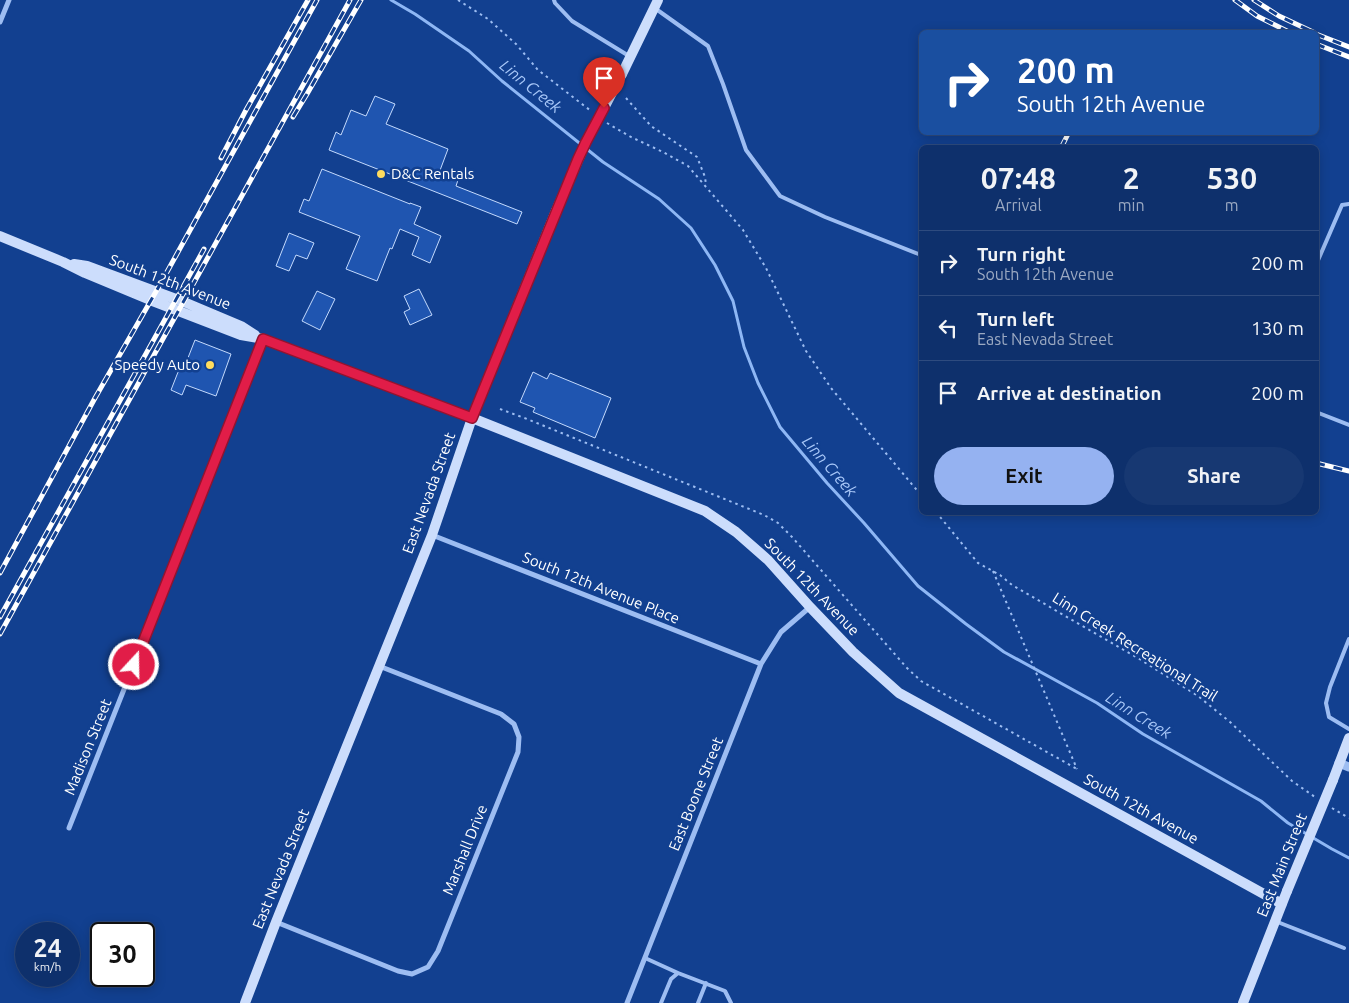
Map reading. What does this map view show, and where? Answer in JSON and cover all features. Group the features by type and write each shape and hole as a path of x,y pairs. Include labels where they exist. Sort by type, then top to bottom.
{"main road":[{"name":"East Nevada Street","path":"245,1003 378,666 432,535 472,418 556,211 586,142 656,4"},
{"name":"South 12th Avenue","path":"0,236 150,300 241,335 263,339 472,418 705,511 736,532 768,560 853,652 900,693 1282,904"},
{"name":"East Main Street","path":"1243,1003 1332,780 1344,765 1349,738"}],"street":[{"path":"0,22 9,0"},
{"name":"Madison Street","path":"70,828 263,339"},
{"name":"South 12th Avenue Place","path":"432,535 761,664"},
{"name":"East Boone Street","path":"627,1003 761,664 781,632 810,607"},
{"name":"Marshall Drive","path":"276,922 398,970 412,974 428,967 438,952 518,752 519,737 514,724 500,714 378,666"}],"lane":[{"path":"554,0 554,3 572,21 630,57"},
{"path":"656,4 708,46 724,84 746,150 780,196 825,217 919,254"},
{"path":"1319,258 1342,205 1349,204"},
{"path":"1319,413 1349,425"},
{"path":"1349,639 1330,687 1326,703 1329,717 1349,730"},
{"path":"1275,921 1344,948"},
{"path":"645,958 726,991 730,1003"},
{"path":"661,1003 671,979 678,973"},
{"path":"698,1003 706,983"}],"path":[{"path":"458,0 488,19 516,44 538,70 592,112"},
{"path":"626,98 651,126 697,158 705,176 706,186"},
{"path":"604,121 688,166 706,186 743,230 766,268 806,351 831,388 919,493"},
{"path":"500,409 764,515 778,523 907,668 921,681 1077,769 993,571"},
{"name":"Linn Creek Recreational Trail","path":"938,515 978,563 1198,696 1230,722 1292,781 1321,801"},
{"path":"1328,806 1349,818"}],"building":[{"path":"375,96 395,104 386,124 448,149 439,173 458,180 456,186 522,212 517,224 329,150 336,132 341,135 351,110 366,116"},
{"path":"322,169 421,207 414,224 441,236 430,263 412,255 419,237 400,229 377,281 346,269 360,236 299,212 304,199 309,201"},
{"path":"289,233 314,243 307,259 296,255 289,271 276,266"},
{"path":"419,289 432,315 410,325 404,312 410,309 404,296"},
{"path":"317,291 335,299 320,330 302,321"},
{"path":"195,340 231,354 216,396 186,385 182,395 171,390 180,367 184,368"},
{"path":"533,372 547,379 550,373 611,398 595,438 533,412 535,408 520,402"}],"waterway":[{"name":"Linn Creek","path":"391,0 469,51 502,81 603,162 659,199 691,228 715,265 733,301 744,347 758,383 780,427 918,586 1004,652 1097,703 1143,734 1261,801 1288,823 1349,858"}],"railway":[{"path":"221,158 308,0"},
{"path":"0,573 95,398 162,281 317,0"},
{"path":"0,634 350,0"},
{"path":"293,117 361,0"},
{"path":"1235,0 1257,16 1285,30"},
{"path":"1254,0 1279,16 1309,30"},
{"path":"1319,35 1349,47"},
{"path":"1319,45 1349,57"},
{"path":"1062,145 1068,135"},
{"path":"0,617 204,249"},
{"path":"1319,464 1349,471"}],"place":[{"name":"D&C Rentals","path":"381,174"},
{"name":"Speedy Auto","path":"210,365"}],"route":[{"path":"134,665 263,339 472,418 578,159 604,108"}]}
